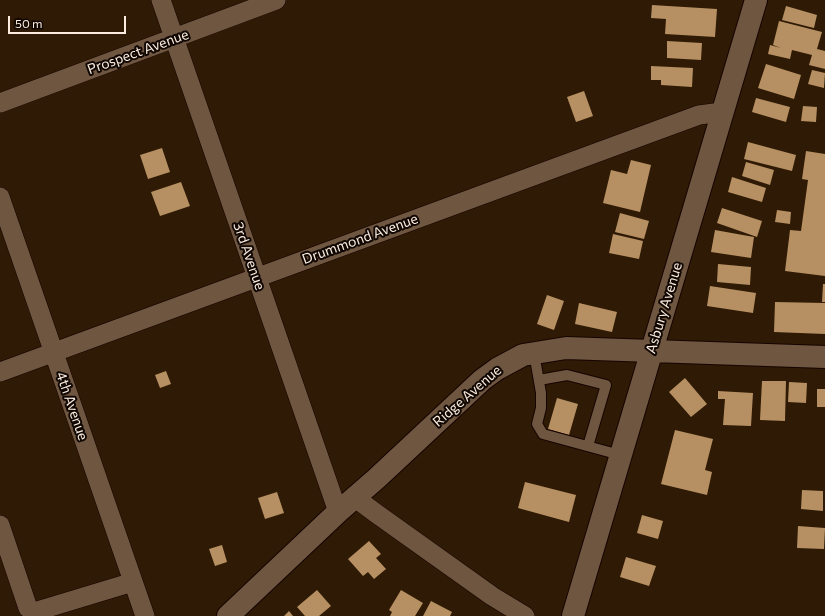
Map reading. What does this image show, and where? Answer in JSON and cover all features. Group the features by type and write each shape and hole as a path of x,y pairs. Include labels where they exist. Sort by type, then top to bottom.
{"street":[{"name":"3rd Avenue","path":"161,0 338,512"},
{"name":"Prospect Avenue","path":"0,103 276,0"},
{"name":"Asbury Avenue","path":"573,616 756,0"},
{"name":"Drummond Avenue","path":"0,372 699,115 722,112"},
{"name":"4th Avenue","path":"0,197 145,616"},
{"name":"Ridge Avenue","path":"228,616 354,497 376,479 482,380 497,369 523,355 566,348 825,357"},
{"path":"354,497 492,596 525,616"},
{"path":"0,525 28,608 32,611 37,611 132,582"}],"lane":[{"path":"534,354 541,393 541,408 537,424 543,434 620,455"},
{"path":"539,380 567,375 606,385 588,446"}],"building":[{"path":"652,5 717,9 715,37 665,34 666,19 651,18"},
{"path":"786,6 817,15 814,28 782,20"},
{"path":"779,21 822,32 817,49 825,51 825,69 809,65 812,55 792,50 790,59 768,54 770,45 781,48 773,45"},
{"path":"667,41 702,43 701,60 667,58"},
{"path":"766,64 801,75 794,99 758,88"},
{"path":"651,66 693,68 692,87 661,85 661,80 651,80"},
{"path":"812,70 825,73 824,88 808,84"},
{"path":"584,91 593,116 576,122 567,97"},
{"path":"756,98 790,107 786,122 752,112"},
{"path":"803,106 817,107 816,122 801,121"},
{"path":"748,142 796,155 792,171 744,159"},
{"path":"162,148 170,172 148,179 140,155"},
{"path":"806,151 825,154 825,276 785,271 790,230 801,231 808,180 802,179"},
{"path":"631,160 651,165 640,212 603,203 611,170 627,174"},
{"path":"746,162 774,170 770,185 742,176"},
{"path":"732,177 766,188 762,202 728,192"},
{"path":"181,182 190,206 160,216 151,192"},
{"path":"722,208 762,221 757,237 717,223"},
{"path":"777,210 791,212 790,224 775,222"},
{"path":"620,213 649,221 644,239 615,232"},
{"path":"715,230 754,237 751,258 711,252"},
{"path":"613,234 643,241 639,259 609,253"},
{"path":"718,264 751,267 750,285 717,282"},
{"path":"823,284 825,284 825,302 822,302"},
{"path":"710,286 756,293 753,313 707,306"},
{"path":"547,295 564,301 554,330 537,324"},
{"path":"775,302 825,303 825,334 774,332"},
{"path":"579,303 617,312 612,332 575,324"},
{"path":"166,371 171,384 160,388 155,375"},
{"path":"685,378 707,404 691,417 669,392"},
{"path":"762,381 786,381 785,421 760,420"},
{"path":"789,382 807,383 806,403 788,402"},
{"path":"817,389 825,389 825,407 817,407"},
{"path":"718,391 753,393 751,426 723,425 725,399 718,399"},
{"path":"557,398 578,404 569,435 548,429"},
{"path":"675,430 713,439 705,470 712,472 707,495 661,484"},
{"path":"525,482 576,495 569,522 518,508"},
{"path":"802,490 823,491 823,511 801,509"},
{"path":"277,492 284,513 265,519 258,498"},
{"path":"642,515 663,521 658,539 637,533"},
{"path":"798,526 825,528 824,549 797,548"},
{"path":"369,541 381,554 376,558 386,569 374,579 368,572 363,576 348,559"},
{"path":"222,545 227,562 215,566 209,549"},
{"path":"626,557 656,566 649,586 620,577"},
{"path":"317,590 331,606 319,616 305,616 297,607"},
{"path":"401,590 423,603 415,616 390,616 392,612 389,610"},
{"path":"431,601 452,612 450,616 423,616"},
{"path":"289,611 293,616 284,616"}]}
